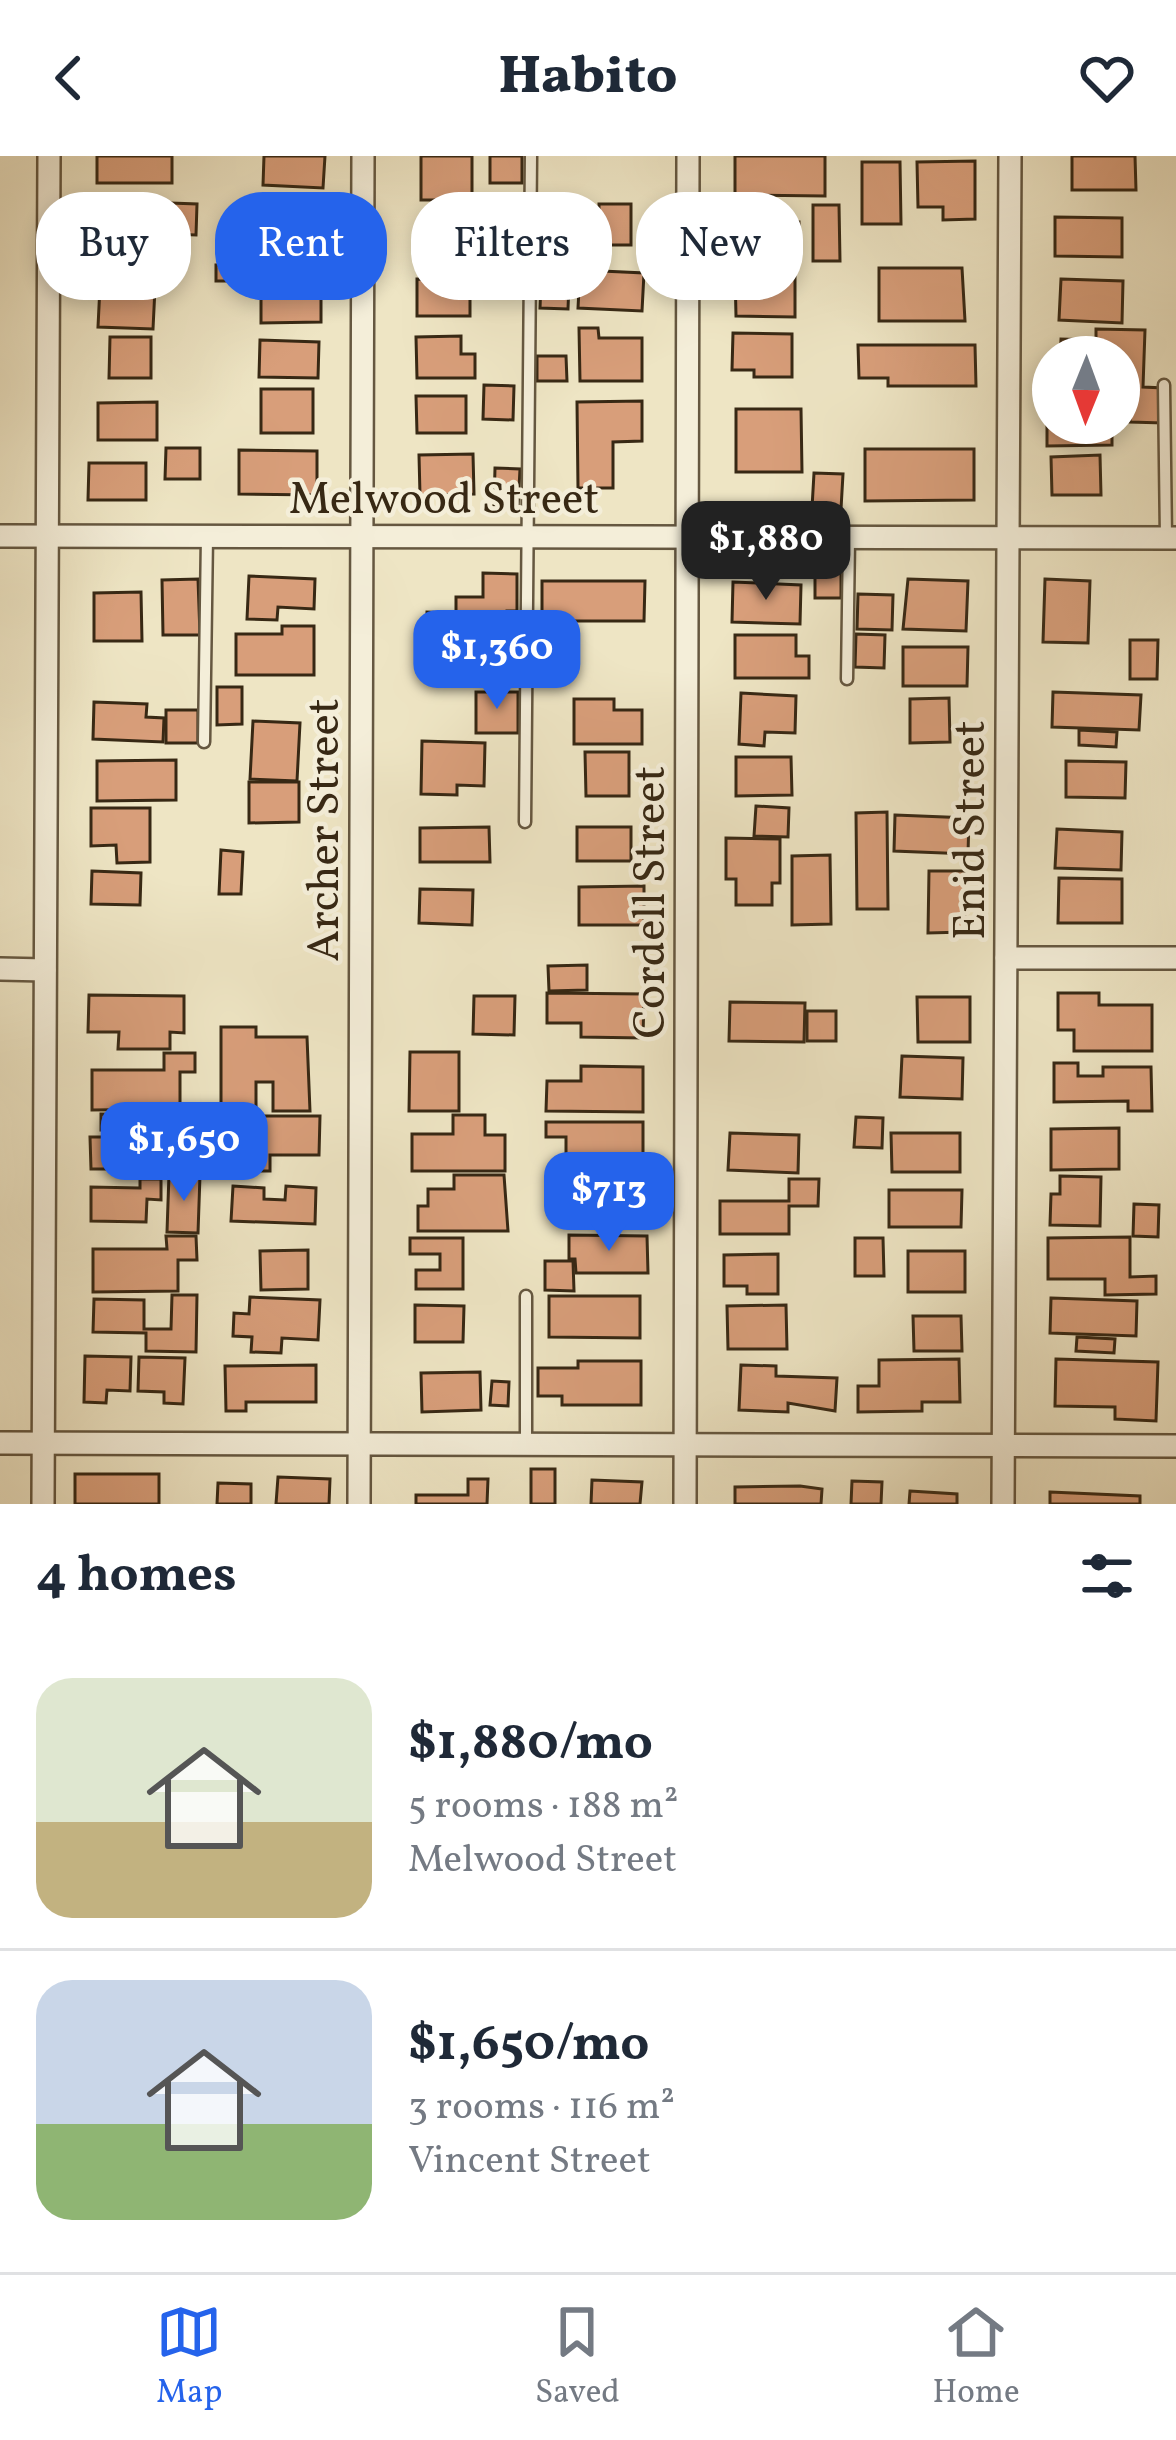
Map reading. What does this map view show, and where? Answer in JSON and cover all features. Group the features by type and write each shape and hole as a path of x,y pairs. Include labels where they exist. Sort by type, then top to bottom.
{"street":[{"path":"43,1504 49,156"},
{"name":"Archer Street","path":"359,1504 363,156"},
{"name":"Cordell Street","path":"685,1504 688,156"},
{"name":"Enid Street","path":"1003,1504 1010,156"},
{"name":"Melwood Street","path":"0,536 1171,538"},
{"path":"1006,958 1176,958"},
{"path":"0,969 45,970"},
{"path":"0,1443 1176,1446"}],"lane":[{"path":"526,822 531,156"},
{"path":"1164,385 1171,538"},
{"path":"204,742 207,536"},
{"path":"847,679 849,538"},
{"path":"526,1296 526,1445"}],"building":[{"path":"97,156 172,156 172,183 97,183"},
{"path":"264,156 325,156 323,188 263,185"},
{"path":"421,156 472,156 472,192 421,192"},
{"path":"490,156 522,156 522,183 490,183"},
{"path":"735,156 825,156 825,196 735,192"},
{"path":"1072,156 1135,156 1136,190 1072,190"},
{"path":"975,161 975,219 943,220 943,207 918,207 917,162"},
{"path":"862,162 900,162 901,224 862,224"},
{"path":"191,204 197,204 196,235 191,235"},
{"path":"612,204 631,204 631,245 612,245"},
{"path":"813,205 839,205 840,261 813,261"},
{"path":"1055,217 1122,218 1122,257 1055,256"},
{"path":"879,268 962,268 965,321 879,321"},
{"path":"612,272 636,273 636,300 643,300 642,311 578,308 578,300 612,300"},
{"path":"1061,279 1123,281 1122,323 1059,320"},
{"path":"99,300 154,300 153,329 98,327"},
{"path":"261,300 321,300 321,322 261,323"},
{"path":"417,300 470,300 470,316 417,316"},
{"path":"540,300 568,300 568,309 540,308"},
{"path":"736,300 795,300 795,317 736,316"},
{"path":"579,328 598,328 599,338 642,338 642,381 580,381"},
{"path":"1096,329 1145,330 1143,387 1164,388 1163,423 1140,422 1140,336 1096,336"},
{"path":"733,333 792,334 792,377 754,377 754,370 732,370"},
{"path":"461,336 461,354 475,354 475,378 417,378 416,337"},
{"path":"110,337 151,337 151,378 109,378"},
{"path":"260,340 319,342 318,378 259,377"},
{"path":"858,345 975,345 976,386 888,386 888,378 859,378"},
{"path":"537,356 566,356 567,381 537,381"},
{"path":"484,385 514,386 513,420 483,419"},
{"path":"261,389 313,389 313,433 261,433"},
{"path":"416,396 466,396 466,433 417,433"},
{"path":"642,401 642,441 613,442 613,488 578,488 577,402"},
{"path":"157,402 157,440 98,440 98,403"},
{"path":"736,409 801,409 802,472 736,472"},
{"path":"1047,444 1112,444 1112,445"},
{"path":"166,448 200,448 200,479 165,479"},
{"path":"865,449 974,449 974,500 865,501"},
{"path":"239,450 317,451 317,495 239,494"},
{"path":"473,454 474,494 420,495 419,455"},
{"path":"1100,455 1101,495 1052,495 1051,457"},
{"path":"89,463 146,463 146,500 88,500"},
{"path":"495,468 520,469 518,507 494,505"},
{"path":"814,473 843,474 841,509 812,508"},
{"path":"815,565 841,565 841,598 815,598"},
{"path":"483,573 517,574 517,611 507,611 506,664 426,662 427,612 456,613 456,597 483,597"},
{"path":"249,576 315,579 314,609 278,607 277,620 247,619"},
{"path":"198,579 200,635 163,635 162,580"},
{"path":"908,579 968,581 966,631 903,629"},
{"path":"1045,579 1090,581 1088,643 1043,642"},
{"path":"542,581 645,581 644,621 542,621"},
{"path":"733,582 801,585 800,624 732,622"},
{"path":"141,592 142,641 94,641 94,593"},
{"path":"858,594 893,595 892,630 857,629"},
{"path":"282,626 314,626 314,675 236,675 236,634 282,634"},
{"path":"856,634 885,635 884,668 855,667"},
{"path":"735,635 796,635 796,656 809,656 809,678 735,678"},
{"path":"1130,640 1158,640 1157,679 1130,679"},
{"path":"903,647 968,647 967,686 903,686"},
{"path":"217,687 242,687 242,724 217,725"},
{"path":"476,692 518,692 518,733 476,733"},
{"path":"1053,692 1141,695 1139,730 1052,727"},
{"path":"741,693 796,696 795,733 765,732 764,746 739,744"},
{"path":"949,698 950,742 910,743 910,699"},
{"path":"574,699 614,699 614,710 642,710 642,744 574,744"},
{"path":"94,702 147,704 146,717 164,718 163,742 93,739"},
{"path":"166,710 198,710 198,743 166,743"},
{"path":"253,721 300,723 297,781 250,779"},
{"path":"1079,730 1117,732 1116,747 1079,745"},
{"path":"422,741 485,743 484,786 457,785 457,795 421,794"},
{"path":"585,752 629,752 629,796 586,796"},
{"path":"736,757 791,757 792,795 736,796"},
{"path":"176,760 176,800 97,801 97,761"},
{"path":"1066,761 1126,762 1125,798 1066,797"},
{"path":"249,782 299,782 299,822 249,823"},
{"path":"756,806 789,808 788,837 754,836"},
{"path":"91,808 150,808 150,862 117,863 116,845 91,846"},
{"path":"887,812 888,909 857,909 856,813"},
{"path":"895,815 969,818 968,854 894,851"},
{"path":"489,827 490,862 420,862 420,828"},
{"path":"577,827 631,827 631,861 577,861"},
{"path":"1057,829 1122,832 1121,870 1055,868"},
{"path":"726,838 780,839 780,883 772,883 772,905 736,905 736,879 726,879"},
{"path":"221,850 243,852 241,894 219,894"},
{"path":"830,855 831,924 792,925 792,856"},
{"path":"92,871 141,873 140,905 91,904"},
{"path":"929,871 965,871 965,932 928,933"},
{"path":"1059,878 1122,879 1122,923 1058,923"},
{"path":"644,886 644,925 579,925 579,887"},
{"path":"420,889 473,890 472,925 419,923"},
{"path":"587,965 587,990 549,991 548,966"},
{"path":"547,993 644,994 643,1038 581,1037 581,1023 547,1023"},
{"path":"1058,993 1099,993 1099,1005 1152,1005 1152,1051 1074,1051 1074,1030 1058,1030"},
{"path":"89,995 184,996 184,1033 170,1032 170,1049 118,1049 119,1032 88,1032"},
{"path":"474,996 515,996 514,1035 473,1034"},
{"path":"917,997 970,997 970,1042 918,1042"},
{"path":"730,1002 805,1003 804,1042 729,1041"},
{"path":"807,1011 836,1011 836,1041 807,1041"},
{"path":"221,1027 256,1027 256,1037 307,1037 310,1111 273,1111 273,1082 256,1082 256,1115 221,1115"},
{"path":"410,1052 459,1052 459,1111 409,1111"},
{"path":"164,1053 195,1053 195,1072 180,1072 180,1109 92,1110 92,1070 164,1070"},
{"path":"902,1056 963,1058 962,1099 900,1097"},
{"path":"1054,1063 1078,1063 1078,1076 1103,1076 1103,1067 1151,1067 1152,1111 1128,1111 1128,1101 1054,1102"},
{"path":"581,1066 643,1067 643,1112 546,1111 547,1081 581,1081"},
{"path":"101,1114 163,1116 162,1132 101,1130"},
{"path":"166,1115 206,1115 206,1142 166,1142"},
{"path":"453,1115 485,1115 485,1135 505,1135 505,1171 412,1171 412,1134 453,1134"},
{"path":"227,1116 320,1116 319,1155 270,1155 270,1171 227,1171"},
{"path":"856,1117 883,1118 882,1148 854,1147"},
{"path":"546,1122 643,1122 643,1156 566,1156 566,1137 546,1137"},
{"path":"1119,1128 1119,1169 1051,1170 1051,1129"},
{"path":"730,1133 799,1135 798,1173 728,1170"},
{"path":"891,1133 960,1133 960,1172 892,1172"},
{"path":"90,1137 155,1137 155,1169 91,1169"},
{"path":"169,1174 200,1175 198,1233 167,1232"},
{"path":"454,1175 504,1175 508,1231 418,1231 418,1206 428,1206 428,1189 454,1189"},
{"path":"1060,1176 1101,1177 1100,1226 1050,1225 1051,1194 1060,1194"},
{"path":"140,1179 161,1179 161,1200 147,1199 146,1222 91,1221 91,1187 140,1188"},
{"path":"789,1179 819,1179 818,1206 789,1206 789,1234 720,1234 720,1201 789,1201"},
{"path":"233,1186 264,1188 264,1199 285,1200 286,1186 316,1188 315,1224 231,1221"},
{"path":"889,1190 962,1190 961,1227 889,1227"},
{"path":"1134,1204 1159,1205 1158,1237 1133,1236"},
{"path":"569,1235 647,1236 648,1273 576,1273 575,1259 569,1259"},
{"path":"166,1236 196,1236 197,1260 178,1260 178,1291 93,1292 93,1249 167,1249"},
{"path":"1130,1237 1130,1277 1156,1276 1156,1294 1105,1295 1105,1279 1048,1279 1048,1238"},
{"path":"410,1238 463,1238 463,1289 416,1289 416,1270 440,1270 440,1254 410,1254"},
{"path":"855,1238 883,1238 884,1276 855,1276"},
{"path":"308,1250 308,1289 261,1290 260,1251"},
{"path":"908,1251 965,1251 965,1292 908,1292"},
{"path":"778,1254 778,1294 747,1294 747,1286 724,1286 724,1255"},
{"path":"545,1261 573,1261 574,1291 545,1290"},
{"path":"172,1295 197,1295 196,1352 146,1351 146,1333 93,1332 94,1299 144,1300 144,1329 171,1329"},
{"path":"549,1296 640,1296 640,1338 549,1337"},
{"path":"250,1297 320,1300 318,1340 282,1338 281,1353 251,1352 252,1337 233,1336 234,1313 249,1314"},
{"path":"1051,1298 1137,1301 1136,1336 1050,1333"},
{"path":"415,1305 464,1306 463,1342 415,1342"},
{"path":"786,1305 787,1349 728,1349 727,1306"},
{"path":"913,1316 961,1316 962,1351 914,1351"},
{"path":"1077,1337 1115,1339 1114,1353 1076,1351"},
{"path":"85,1356 131,1357 130,1391 107,1390 106,1403 84,1402"},
{"path":"139,1357 185,1358 183,1404 164,1403 164,1392 138,1391"},
{"path":"959,1359 960,1402 922,1402 922,1411 858,1412 858,1386 879,1386 879,1360"},
{"path":"1056,1359 1158,1362 1156,1421 1115,1419 1115,1407 1055,1406"},
{"path":"578,1361 641,1361 641,1405 562,1405 562,1396 538,1396 538,1368 578,1368"},
{"path":"316,1365 316,1402 246,1402 246,1411 226,1411 225,1366"},
{"path":"741,1365 776,1366 776,1376 837,1378 835,1411 788,1403 788,1412 739,1410"},
{"path":"480,1372 481,1410 422,1412 421,1373"},
{"path":"492,1381 509,1382 508,1406 490,1405"},
{"path":"531,1469 555,1469 555,1504 531,1504"},
{"path":"75,1474 159,1474 159,1504 75,1504"},
{"path":"278,1477 330,1479 329,1504 276,1504"},
{"path":"468,1479 488,1479 487,1504 416,1504 416,1495 468,1495"},
{"path":"592,1480 642,1482 640,1504 591,1504"},
{"path":"852,1481 882,1482 881,1504 851,1504"},
{"path":"218,1483 251,1484 251,1504 217,1504"},
{"path":"735,1487 822,1489 821,1504 735,1504"},
{"path":"910,1491 957,1494 957,1504 909,1504"},
{"path":"1050,1492 1140,1496 1140,1504 1050,1504"}]}
